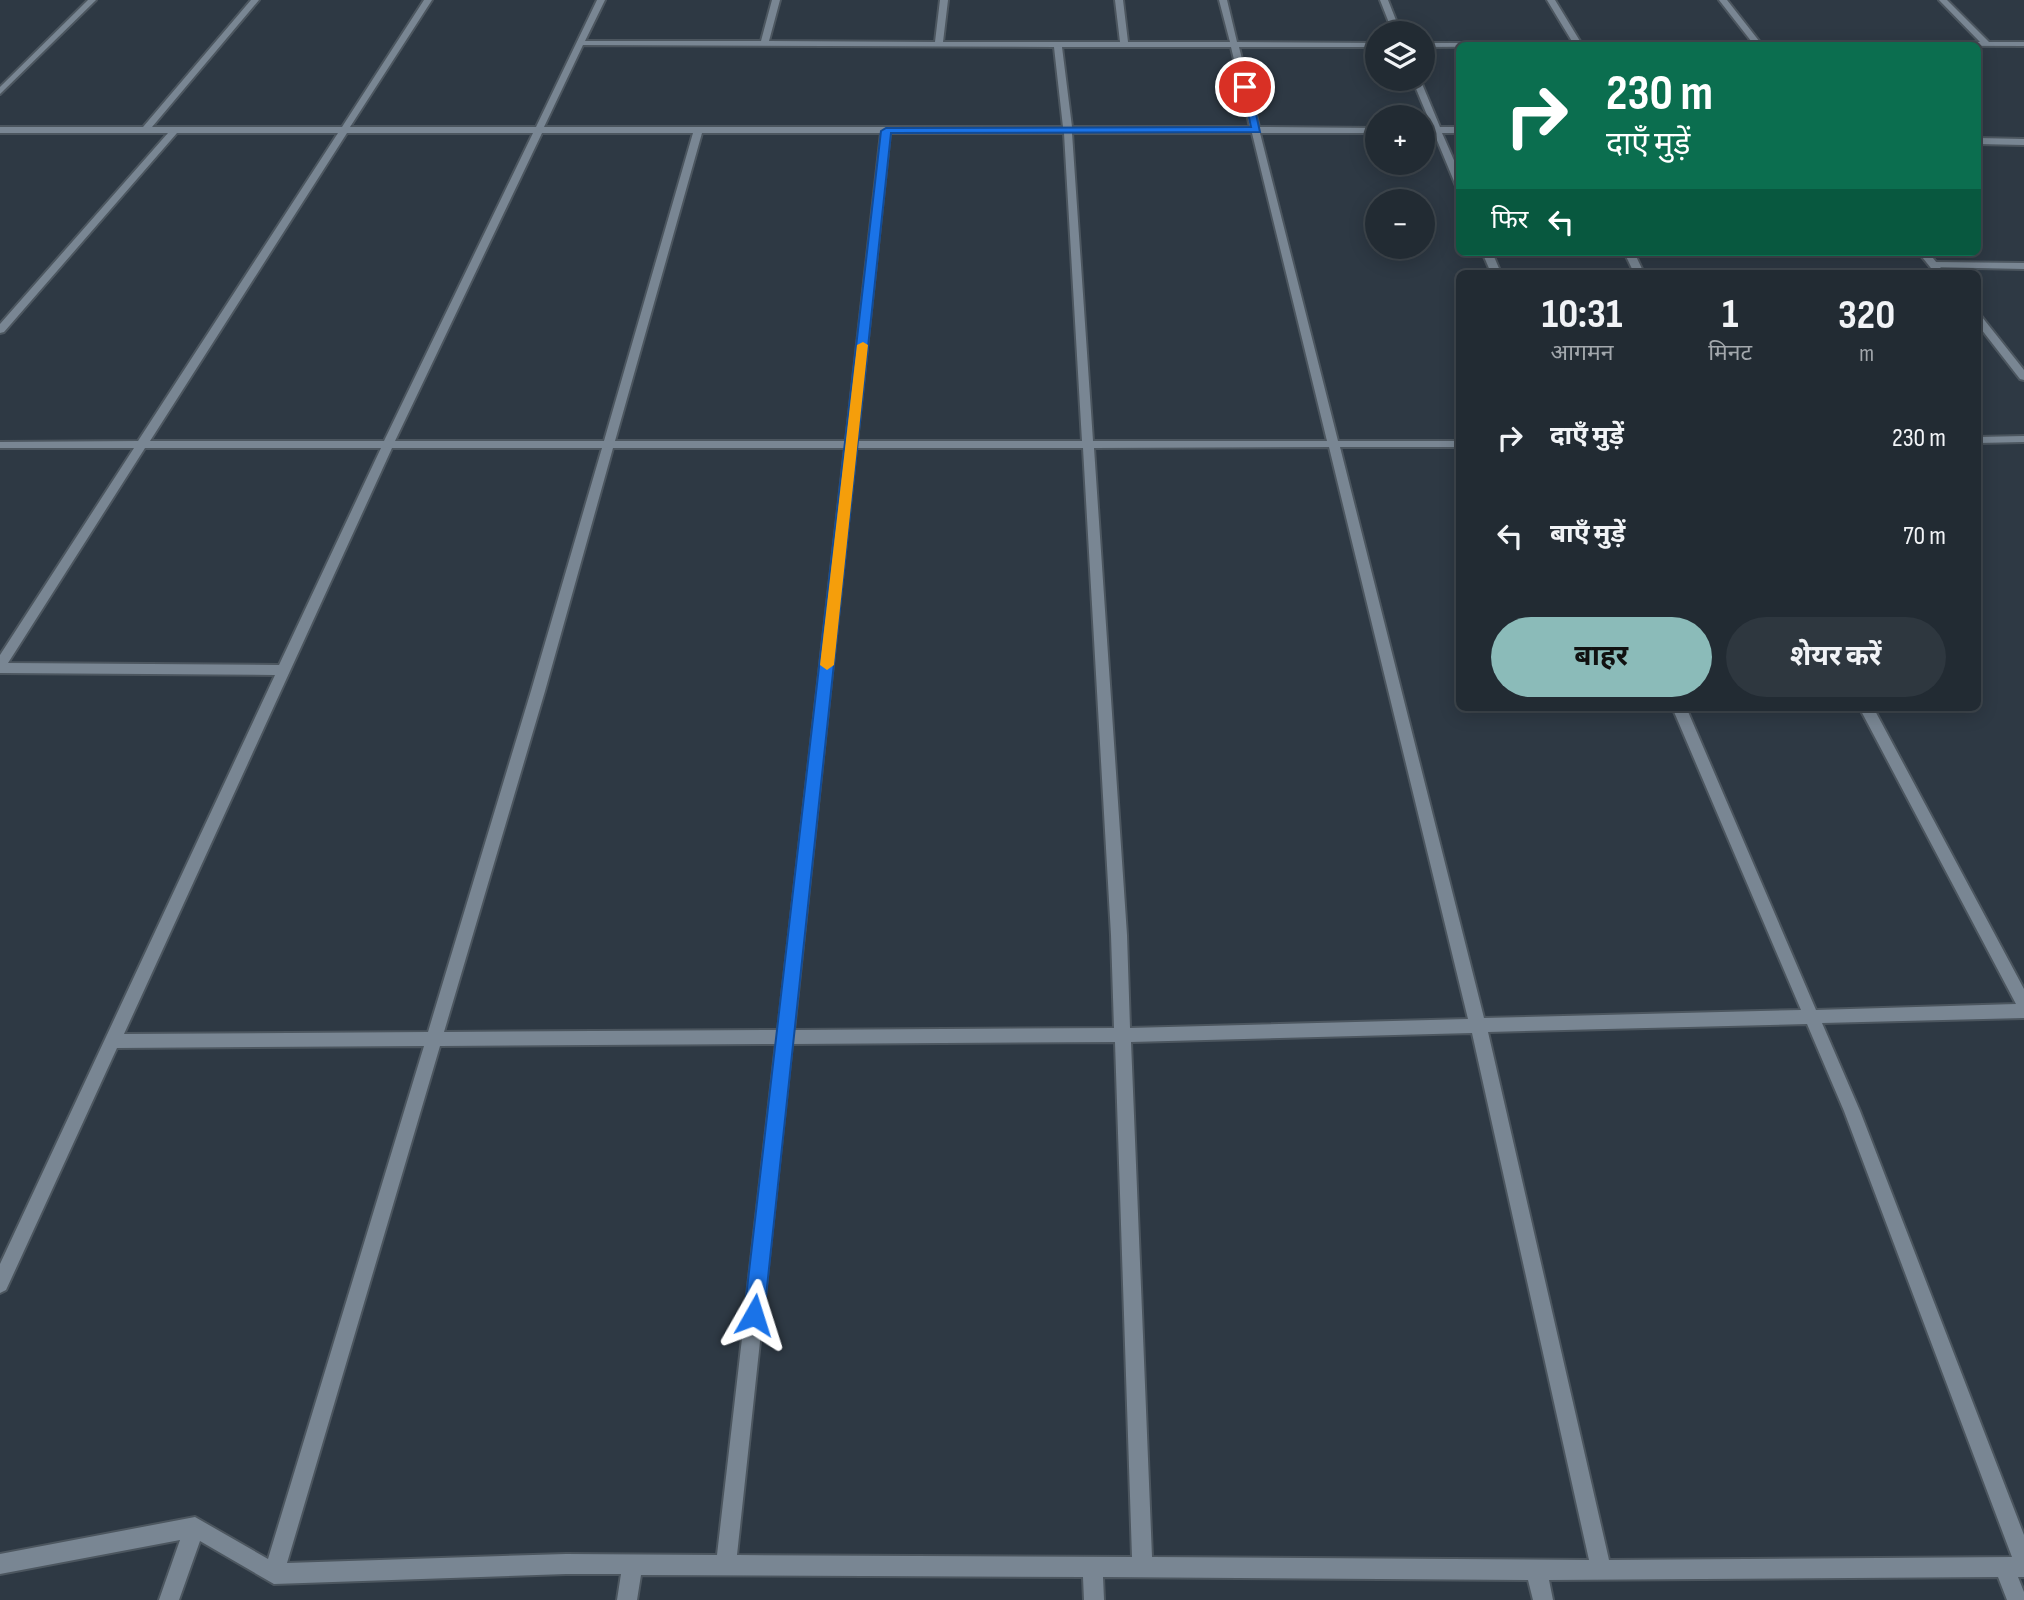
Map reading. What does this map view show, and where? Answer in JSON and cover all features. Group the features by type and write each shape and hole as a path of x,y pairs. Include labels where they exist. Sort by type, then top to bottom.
{"street":[{"path":"0,92 92,0"},
{"path":"145,131 255,0"},
{"path":"0,667 428,0"},
{"path":"0,1284 389,443 601,0"},
{"path":"765,42 776,0"},
{"path":"939,43 944,0"},
{"path":"1119,0 1124,43"},
{"path":"1223,0 1478,1027 1601,1570"},
{"path":"1384,0 1392,21"},
{"path":"1552,0 1577,42"},
{"path":"1723,0 1757,42"},
{"path":"1942,0 1987,45"},
{"path":"581,43 1365,45"},
{"path":"1058,43 1068,130 1123,1035 1142,1567"},
{"path":"1981,45 2024,44"},
{"path":"1435,46 1456,46"},
{"path":"1421,91 1456,177"},
{"path":"0,130 1365,130"},
{"path":"1436,130 1456,130"},
{"path":"0,330 175,131"},
{"path":"275,1574 608,446 698,131"},
{"path":"726,1564 886,131"},
{"path":"1981,142 2024,142"},
{"path":"1937,269 2024,266"},
{"path":"1981,323 2024,377"},
{"path":"1981,440 2024,439"},
{"path":"0,445 389,443 1335,447 1456,444"},
{"path":"0,667 284,670"},
{"path":"1681,711 1852,1111 2017,1565 2017,1600"},
{"path":"1868,711 2024,1004"},
{"path":"112,1041 1123,1035 1812,1019 2024,1011"},
{"path":"0,1564 195,1527 275,1574 633,1564 1601,1570 2017,1565"},
{"path":"169,1600 195,1527"},
{"path":"627,1600 633,1564"},
{"path":"1093,1567 1094,1600"},
{"path":"1536,1568 1543,1600"}],"slow traffic":[{"path":"827,665 863,345"}],"route":[{"path":"754,1315 886,131 1256,130 1245,87"}]}
